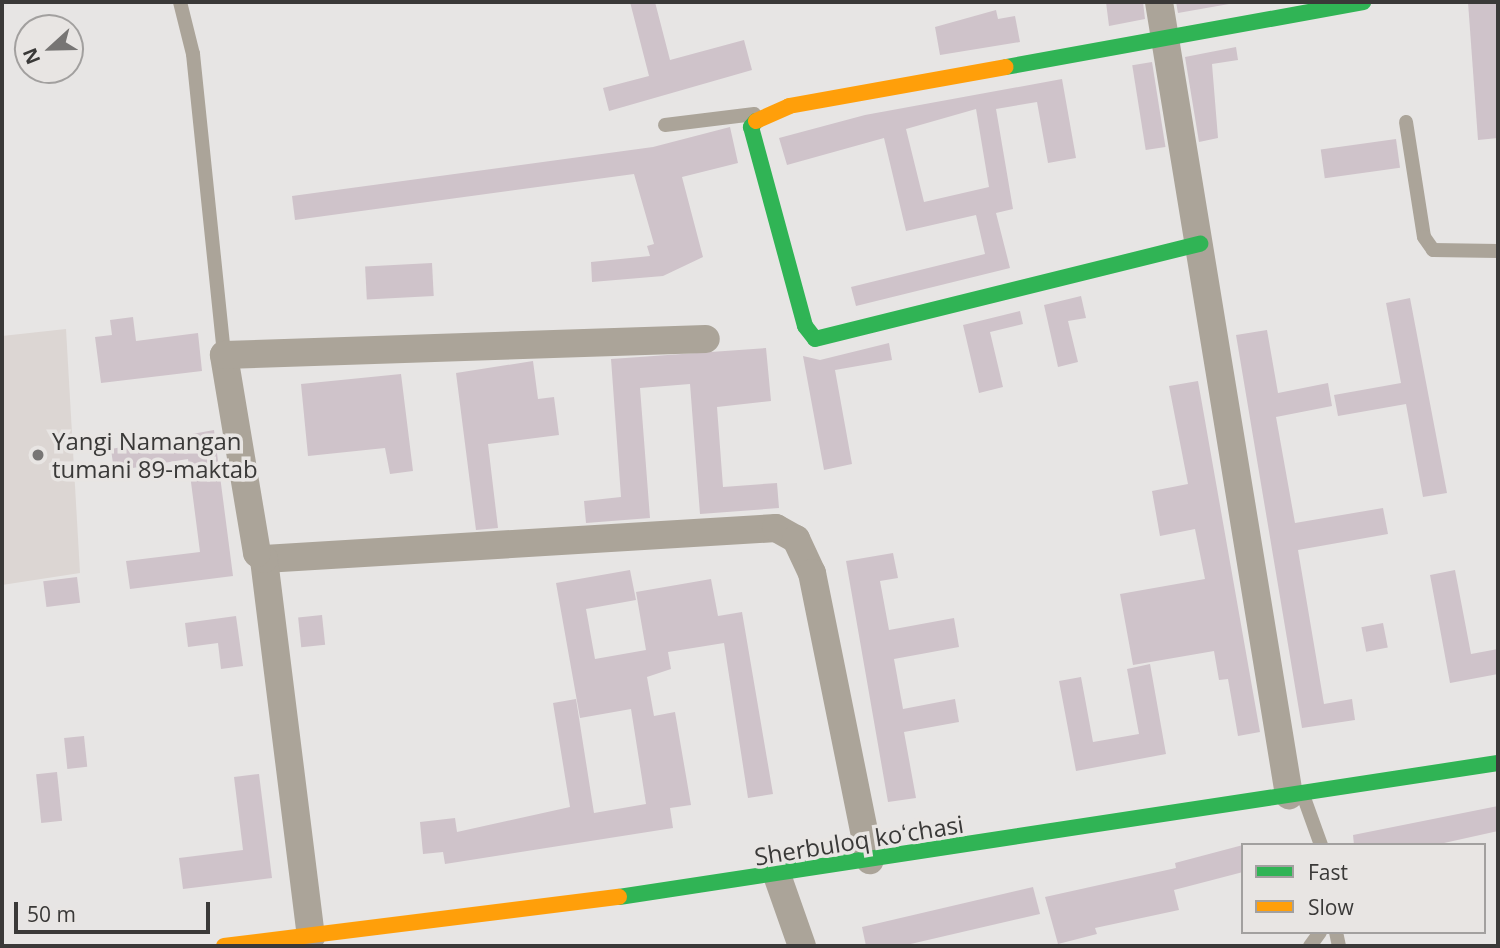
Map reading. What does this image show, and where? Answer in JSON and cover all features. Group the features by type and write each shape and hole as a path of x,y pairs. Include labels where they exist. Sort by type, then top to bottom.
{"street":[{"path":"1159,2 1296,794"},
{"path":"1200,244 815,340 804,326 751,127 762,115 1363,2"},
{"path":"706,339 224,355 257,554 264,559 776,528 796,539 821,606 870,860"},
{"path":"264,559 310,937"},
{"name":"Sherbuloq koʻchasi","path":"224,946 778,878 870,860 1498,763"},
{"path":"778,878 802,946"}],"lane":[{"path":"180,2 193,54 224,355"},
{"path":"665,125 762,115"},
{"path":"1406,122 1424,237 1433,250 1498,251"},
{"path":"1296,794 1320,843"}],"shaded area":[{"name":"Yangi Namangan tumani 89-maktab","path":"66,329 80,573 2,585 2,336"}],"building":[{"path":"630,2 655,2 670,60 744,40 752,70 609,111 603,88 649,76"},
{"path":"1106,2 1143,2 1145,19 1109,26"},
{"path":"1176,2 1229,2 1229,4 1178,13"},
{"path":"1468,2 1498,2 1498,138 1478,140"},
{"path":"996,10 998,19 1015,16 1020,42 940,55 935,27"},
{"path":"1236,47 1238,60 1212,64 1218,138 1199,142 1185,57"},
{"path":"1152,62 1165,147 1146,150 1132,65"},
{"path":"1062,79 1076,158 1048,163 1037,102 996,109 1013,209 996,213 1010,268 856,306 851,287 985,254 976,215 906,231 884,138 787,165 779,138 865,115","holes":["976,109 989,187 924,202 906,129"]},
{"path":"730,127 738,163 682,177 703,257 663,276 592,282 591,262 650,256 647,246 654,244 634,174 295,220 292,196 653,147"},
{"path":"1396,139 1400,168 1325,178 1321,150"},
{"path":"432,263 434,296 367,299 365,267"},
{"path":"1081,296 1086,318 1068,321 1078,362 1058,367 1044,305"},
{"path":"1410,298 1447,493 1423,497 1406,404 1338,416 1334,395 1401,383 1386,303"},
{"path":"1020,311 1023,324 990,332 1003,387 979,393 963,325"},
{"path":"133,317 136,341 198,333 202,371 101,383 95,337 112,335 110,320"},
{"path":"1267,330 1278,393 1328,383 1332,406 1276,417 1295,523 1383,508 1388,534 1298,550 1324,704 1352,699 1355,720 1302,728 1236,335"},
{"path":"889,343 892,360 835,370 852,464 824,470 803,356 820,360"},
{"path":"766,348 771,401 717,407 723,487 777,483 779,508 700,514 690,384 640,388 650,518 586,523 584,501 621,497 611,359"},
{"path":"533,361 538,399 554,397 559,435 488,444 498,528 476,530 456,373"},
{"path":"401,374 413,471 390,474 385,448 308,456 301,384"},
{"path":"1198,381 1260,732 1238,736 1228,679 1219,680 1214,651 1133,665 1120,594 1205,579 1195,529 1160,536 1152,491 1188,484 1169,386"},
{"path":"214,430 233,576 130,589 126,561 200,552 188,459 114,471 111,449"},
{"path":"893,553 898,578 880,581 889,630 954,618 959,647 894,659 903,709 955,699 959,722 904,732 916,798 888,802 846,561"},
{"path":"630,570 636,600 586,609 595,659 646,650 636,592 711,579 718,616 742,612 773,794 748,798 724,643 668,652 671,669 647,677 654,716 675,712 691,805 670,808 673,828 445,864 443,852 423,854 420,822 455,818 457,832 570,807 553,703 576,699 594,813 646,804 631,709 580,718 556,583"},
{"path":"1455,570 1471,654 1498,649 1498,674 1450,683 1430,575"},
{"path":"77,577 80,603 46,607 43,581"},
{"path":"322,615 325,645 301,647 298,618"},
{"path":"236,616 243,666 221,669 218,643 188,647 185,623"},
{"path":"1383,623 1388,648 1366,652 1361,627"},
{"path":"1150,664 1166,754 1076,771 1059,681 1081,677 1093,742 1139,734 1127,669"},
{"path":"84,736 87,767 67,769 64,738"},
{"path":"57,772 62,821 41,823 36,774"},
{"path":"259,774 272,878 183,889 179,858 243,850 234,777"},
{"path":"1498,806 1498,831 1444,843 1354,843 1353,835"},
{"path":"1241,846 1241,873 1174,890 1179,910 1095,928 1097,934 1058,944 1045,897 1176,868 1175,863"},
{"path":"1033,887 1040,914 902,946 866,946 862,927"}],"traffic: fast":[{"path":"1006,67 1363,2"},
{"path":"756,121 751,127 805,326 815,339 1200,244"},
{"path":"619,897 1498,763"}],"traffic: slow":[{"path":"756,121 789,106 1006,67"},
{"path":"224,946 619,897"}],"place":[{"name":"Yangi Namangan tumani 89-maktab","path":"38,455"}]}
